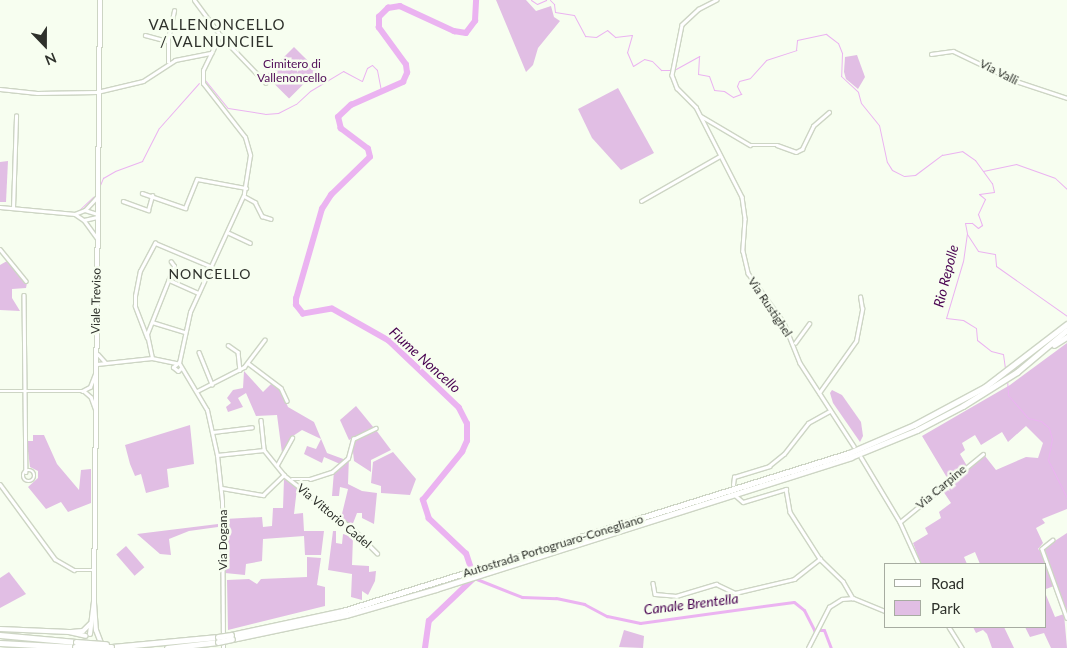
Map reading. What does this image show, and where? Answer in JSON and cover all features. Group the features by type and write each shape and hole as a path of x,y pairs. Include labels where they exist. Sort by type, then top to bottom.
{"highway":[{"name":"Autostrada Portogruaro-Conegliano","path":"1017,369 1067,324"},
{"name":"Autostrada Portogruaro-Conegliano","path":"167,648 232,637 344,613 639,522 849,453 914,425 998,382 1067,330"},
{"path":"1017,369 1067,336"},
{"path":"0,635 75,644"},
{"name":"Autostrada Portogruaro-Conegliano","path":"0,643 136,645 218,639"}],"main road":[{"name":"Viale Treviso","path":"82,648 92,620 94,602 97,92 100,0"},
{"name":"Viale Treviso","path":"94,602 98,635 102,648"},
{"path":"69,632 86,630 92,620"},
{"path":"0,629 98,635"}],"street":[{"path":"194,0 220,35 266,83"},
{"path":"717,0 699,9 682,25 672,70 677,88 701,116 750,145 777,145 796,152 802,149 813,126 828,112"},
{"path":"168,62 168,41 174,11"},
{"path":"144,35 168,41"},
{"path":"95,364 152,358 175,363 179,362 185,332 198,293 229,233 244,196 248,142 208,92 202,78 220,35"},
{"name":"Via Valli","path":"931,54 953,51 1016,81 1067,98"},
{"path":"0,89 37,93 97,92 143,81 168,62 212,53"},
{"path":"13,208 16,116"},
{"name":"Via Rustighel","path":"701,116 745,206 743,252 748,273 784,323 800,363 854,446"},
{"path":"641,200 720,156"},
{"path":"142,193 185,208 197,179 246,188"},
{"path":"0,207 76,214 85,210 97,196"},
{"path":"124,201 148,210 152,196"},
{"path":"244,196 255,202 262,216 271,219"},
{"path":"85,210 97,215"},
{"path":"76,214 84,220 97,238"},
{"path":"84,220 97,215"},
{"path":"229,233 250,243"},
{"path":"152,358 135,306 137,283 154,243 212,267"},
{"path":"0,249 26,281"},
{"path":"147,338 174,266 171,262"},
{"path":"169,280 198,293"},
{"path":"24,295 26,480 34,480 34,472 26,472"},
{"path":"819,394 856,341 862,309 860,297"},
{"path":"152,322 185,332"},
{"name":"Via Rustighel","path":"794,344 809,324"},
{"path":"197,391 240,370 248,363 264,340"},
{"path":"228,345 238,352 240,370"},
{"path":"95,352 107,364"},
{"path":"199,352 212,384"},
{"name":"Via Dogana","path":"179,362 207,410 218,455 222,488 223,648"},
{"name":"Via Dogana","path":"175,363 175,370 181,368"},
{"path":"248,363 281,388 287,401"},
{"path":"82,391 88,388 95,374"},
{"path":"88,388 95,391"},
{"path":"0,391 95,391"},
{"path":"87,392 95,408"},
{"path":"733,485 734,477 769,466 784,454 808,423 830,410"},
{"path":"218,455 264,450 261,420"},
{"path":"213,432 252,427"},
{"name":"Via Vittorio Cadel","path":"290,479 310,479 332,472 348,458 353,439 376,428"},
{"path":"276,466 292,438"},
{"name":"Via Vittorio Cadel","path":"264,450 284,475 354,530 377,554"},
{"name":"Via Carpine","path":"900,522 983,454"},
{"path":"861,457 900,522 919,563"},
{"name":"Via Vittorio Cadel","path":"222,488 263,495 284,475"},
{"path":"0,484 55,559 74,570 94,570"},
{"path":"736,496 743,502 786,489 790,512 820,559 843,581 853,598 884,610"},
{"path":"1053,540 1044,545 1043,552 1067,618"},
{"path":"653,583 655,594 676,596 716,584 734,593 794,579 820,559"},
{"path":"808,648 831,605 853,598"},
{"path":"950,628 962,648"}],"green space":[{"path":"496,0 526,0 536,11 551,6 554,17 560,21 538,48 533,65 526,72"},
{"name":"Cimitero di Vallenoncello","path":"294,47 317,70 289,99 266,75"},
{"path":"857,55 865,77 858,89 846,79 844,72 845,57"},
{"path":"618,88 654,153 621,170 592,138 578,109"},
{"path":"8,161 6,202 0,202 0,162"},
{"path":"7,261 27,283 26,288 12,289 12,298 20,311 0,310 0,265"},
{"path":"1067,343 1067,509 1042,519 1045,523 1036,528 1043,543 1038,549 1042,552 1046,563 980,563 975,552 964,557 967,563 921,563 913,543 928,534 925,528 941,518 939,512 951,503 941,488 949,481 922,436 1010,385","holes":["1026,426 1043,443 1038,458 1026,457 996,470 985,456 967,466 960,454 965,450 962,443 975,435 981,445 1002,432 1008,442"]},
{"path":"244,371 263,392 272,383 280,389 288,407 314,422 327,453 346,460 349,456 348,484 362,491 377,493 374,524 362,518 362,513 357,513 352,526 341,518 348,489 340,487 339,496 332,496 334,471 340,464 324,457 322,463 304,454 307,446 316,449 321,439 302,430 290,438 282,453 277,415 256,416 246,393 238,398 243,407 228,412 226,407 231,403 227,398 233,390 243,388"},
{"path":"832,390 842,395 861,422 863,436 860,442 833,403 830,393"},
{"path":"356,406 374,428 349,440 340,420"},
{"path":"190,425 194,464 167,469 169,487 146,493 141,474 135,476 125,445"},
{"path":"376,430 391,450 371,460 371,472 354,461 352,442"},
{"path":"33,435 44,435 57,464 79,490 81,470 91,469 91,503 68,512 61,502 46,509 28,487 38,478 38,471 30,467 28,451 28,441 33,441"},
{"path":"393,452 416,479 410,495 381,493 381,486 371,483 373,462"},
{"path":"284,479 297,488 294,514 303,513 304,531 324,531 321,555 305,555 304,536 263,539 262,561 246,564 245,575 225,573 225,519 262,517 263,527 272,526 273,508 283,508"},
{"path":"218,524 218,527 189,531 169,539 171,555 160,554 137,534"},
{"path":"333,531 336,531 336,543 342,544 343,534 353,537 352,565 369,566 369,572 376,571 375,581 368,595 362,591 362,600 351,597 352,574 328,570"},
{"path":"1067,533 1067,613 1044,548"},
{"path":"126,546 144,567 135,576 116,555"},
{"path":"307,557 321,558 317,585 325,587 325,606 228,630 227,580 249,579 257,584 261,579 307,577"},
{"path":"1047,566 1054,586 1047,589"},
{"path":"9,572 26,594 0,608 0,578"},
{"path":"1047,597 1055,617 1064,614 1067,648 1051,648 1044,633 1030,637 1026,628 1047,628"},
{"path":"974,628 1004,628 1014,648 992,648 987,634 983,630 976,633"},
{"path":"624,630 644,636 643,648 619,647"}],"waterway":[{"name":"Fiume Noncello","path":"425,648 429,621 474,578 466,554 429,519 423,500 462,452 467,441 467,424 459,408 389,341 332,309 303,314 296,305 296,299 322,209 331,195 370,157 368,149 341,129 338,117 351,105 403,82 407,73 406,65 379,28 379,17 388,8 400,6 454,31 466,33 475,21 476,0"},
{"name":"Rio Repolle","path":"531,0 537,4 546,0"},
{"name":"Rio Repolle","path":"550,0 554,4 555,12 574,15 585,36 596,37 607,30 615,37 632,35 627,52 633,66 644,59 652,61 661,70 674,70 699,56 698,74 709,76 714,90 724,91 733,97 741,94 737,86 739,81 750,78 766,60 796,50 797,40 826,34 838,43 842,53 841,76 858,92 861,103 879,125 887,162 892,170 904,176 915,175 942,155 962,151 975,160 992,183 994,192 979,194 985,199 978,214 982,225 978,228 972,223 965,223 967,233 963,261 946,318 963,320 976,328 977,340 991,351 1003,354 1005,368"},
{"path":"205,80 228,108 265,114 278,113 296,104 310,91 343,71 362,81 367,68 372,65 377,70 381,90"},
{"path":"100,185 103,178 115,171 142,161 159,128 199,83"},
{"path":"983,171 1016,164 1055,178 1067,189"},
{"path":"78,211 93,197"},
{"path":"967,234 978,251 995,254 996,266 1067,316"},
{"name":"Rio Repolle","path":"1007,379 1008,395 1028,418 1041,421 1049,428 1052,439 1048,460 1067,498"},
{"name":"Canale Brentella","path":"474,578 522,597 556,598 584,604 607,616 640,623 794,602 804,610 814,630 824,630 831,648"}],"district":[{"name":"VALLENONCELLO / VALNUNCIEL","path":"217,32"},
{"name":"NONCELLO","path":"210,274"}]}
